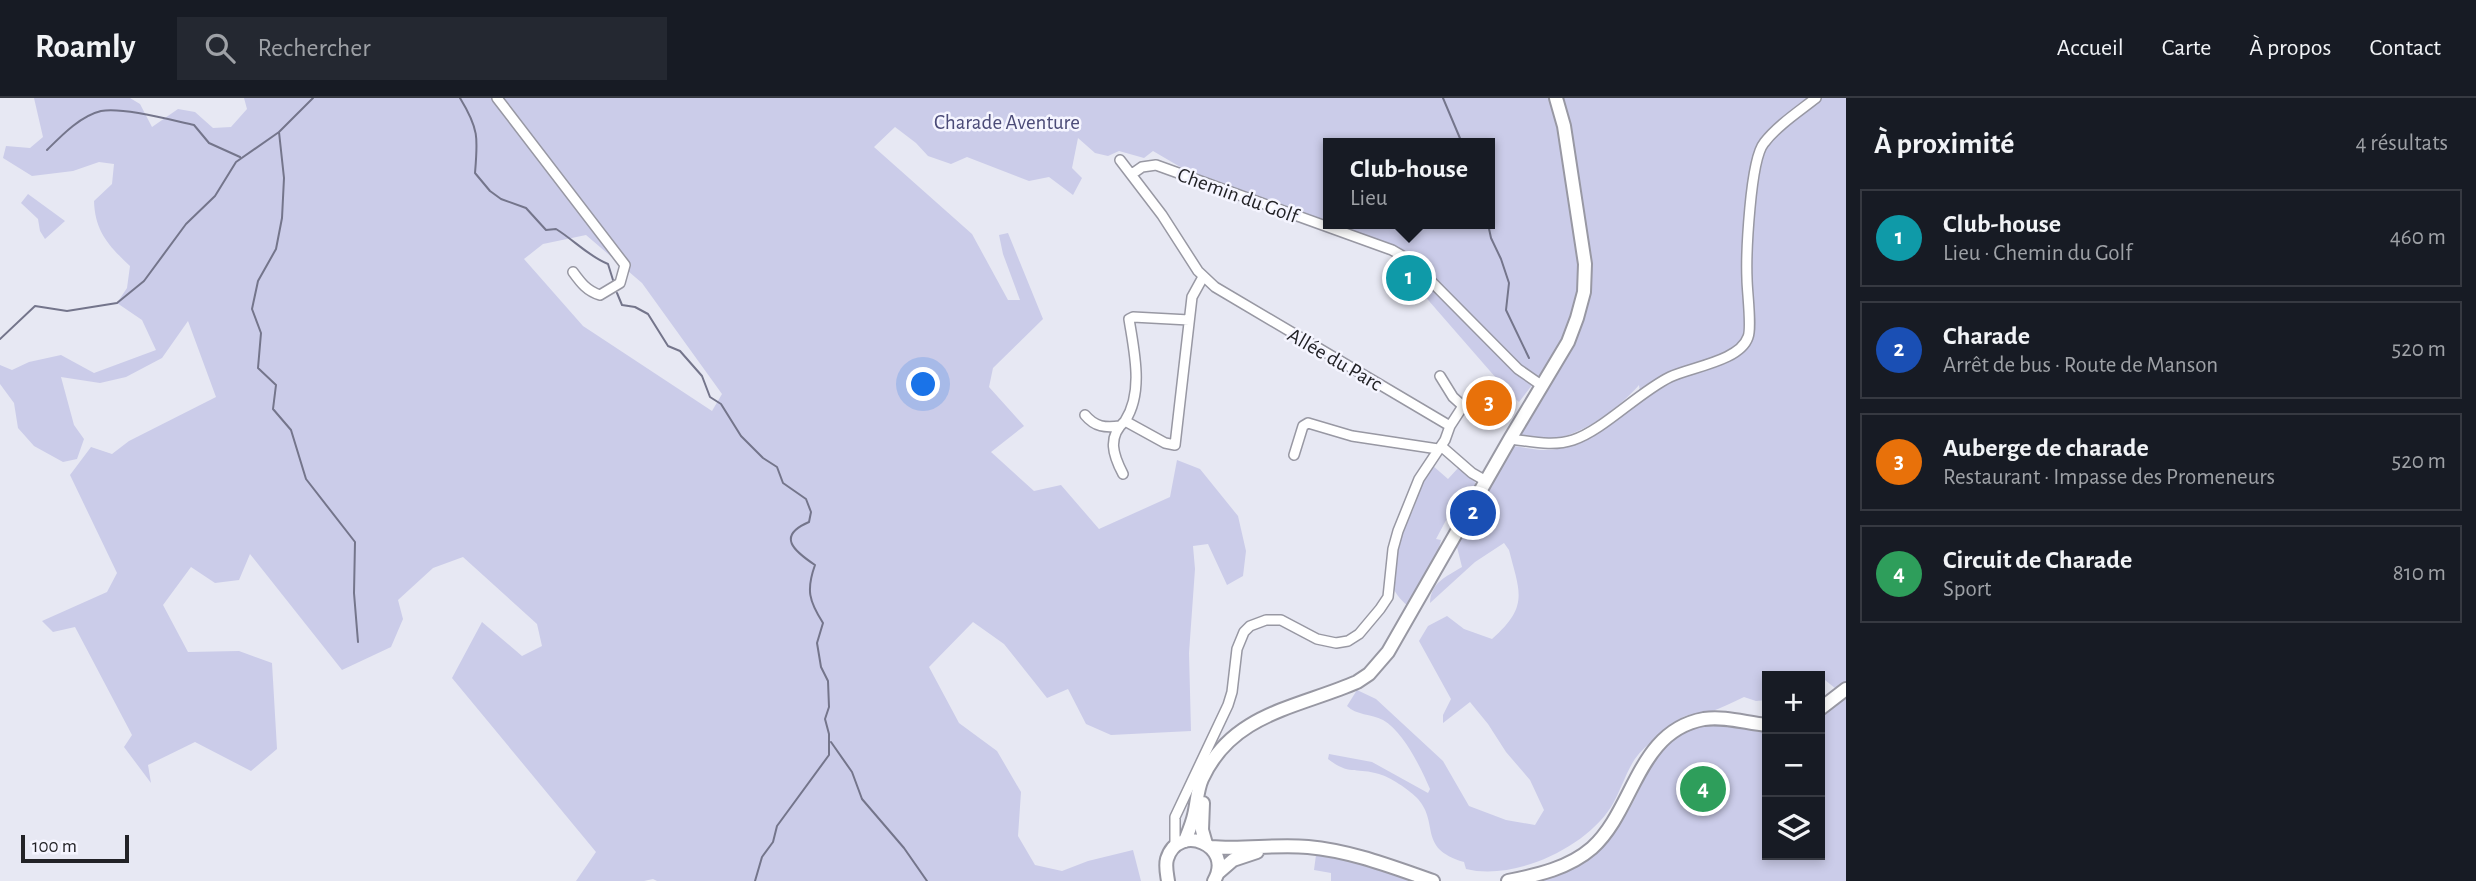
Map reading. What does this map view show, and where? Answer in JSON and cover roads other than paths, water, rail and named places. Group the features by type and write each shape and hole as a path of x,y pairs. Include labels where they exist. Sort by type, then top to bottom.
{"street":[{"path":"497,98 625,265 620,283 600,295 591,292 573,272"},
{"path":"1169,879 1167,859 1180,844 1192,823 1199,787 1226,742 1254,721 1357,682 1369,674 1394,643 1568,342 1584,292 1585,264 1564,126 1556,98"},
{"path":"1510,439 1547,443 1575,440 1640,394 1672,376 1740,350 1749,336 1746,259 1756,163 1762,145 1816,98"},
{"path":"1085,415 1093,424 1107,428 1123,424 1175,446 1192,297 1203,277 1162,215 1120,160"},
{"name":"Chemin du Golf","path":"1132,174 1142,167 1156,165 1323,225"},
{"name":"Chemin du Golf","path":"1334,229 1392,250 1411,261 1518,369 1541,386"},
{"name":"Allée du Parc","path":"1203,277 1258,314 1450,426"},
{"path":"1123,474 1112,449 1113,439 1130,414 1135,380 1136,359 1129,319 1189,320"},
{"path":"1440,376 1453,397 1482,415 1485,422"},
{"path":"1180,844 1174,820 1228,705 1237,649 1244,632 1259,622 1273,619 1329,643 1348,641 1359,634 1388,597 1393,549 1398,531 1419,479 1464,406"},
{"path":"1294,455 1303,426 1308,423 1352,436 1440,448 1486,481"},
{"path":"1825,705 1846,689"},
{"path":"1508,881 1565,865 1591,849 1618,814 1650,754 1677,729 1693,722 1715,718 1762,724"},
{"path":"1207,770 1202,831 1219,863 1216,878"},
{"path":"1180,844 1200,841 1230,849 1310,848 1349,854 1433,881"},
{"path":"1216,878 1233,860 1283,847"}],"waterway":[{"path":"0,339 35,306 67,311 117,303 144,281 186,224 215,196 236,162 279,132 313,98"},
{"path":"460,98 476,134 475,173 490,191 501,199 526,208 546,230 556,229 608,264 613,280"},
{"path":"1443,98 1460,138"},
{"path":"47,150 86,117 110,110 194,125 209,143 240,157"},
{"path":"279,132 284,178 282,218 276,249 258,281 252,309 261,333 258,368 276,385 273,409 291,430 306,479 355,542 354,593 358,642"},
{"path":"1489,229 1509,283 1506,310 1529,358"},
{"path":"617,293 622,305 635,307 648,314 668,346 680,351 702,376 710,397 721,404 741,436 763,458 777,467 783,483 806,499 811,512 809,522 799,527 791,538 795,549 815,565 810,582 810,595 823,623 817,643 821,667 828,681 829,707 825,719 829,734 829,755 777,826 773,842 762,857 755,881"},
{"path":"831,742 852,772 862,799 904,848 927,881"}],"place":[{"name":"Club-house","path":"1409,278"},
{"name":"Auberge de charade","path":"1489,403"},
{"name":"Charade","path":"1473,513"},
{"name":"Circuit de Charade","path":"1703,789"}],"park label":[{"name":"Charade Aventure","path":"1007,122"}]}
